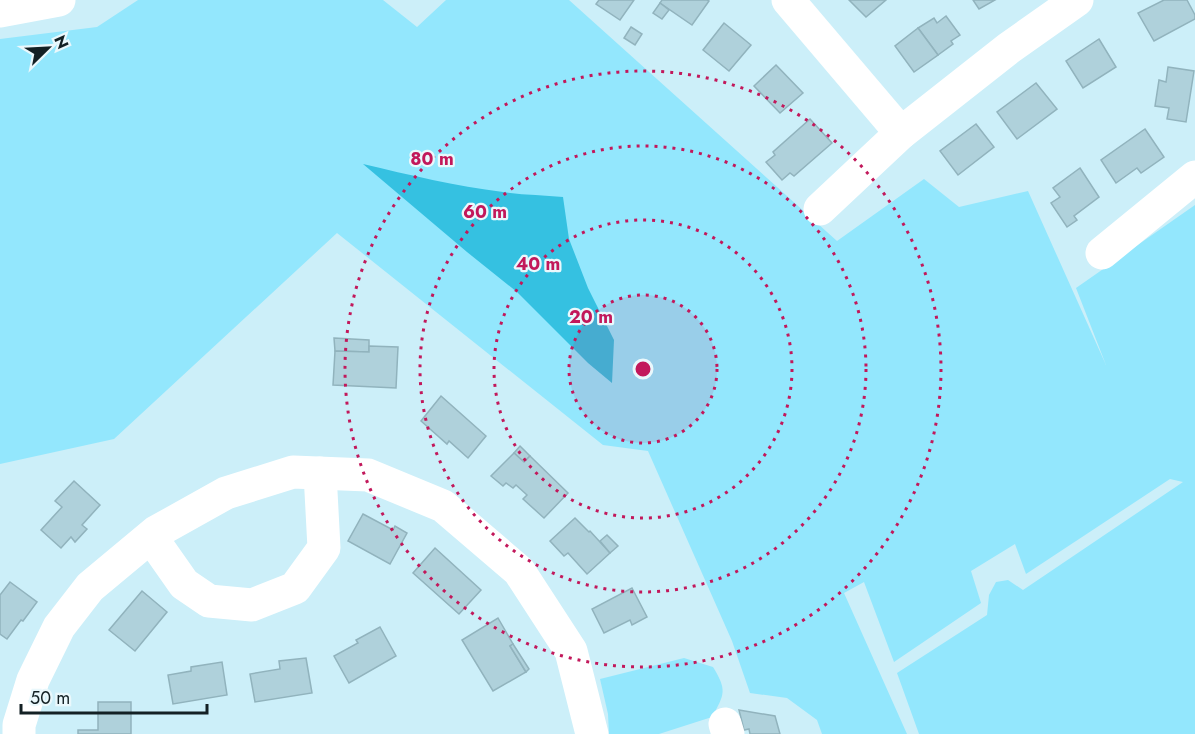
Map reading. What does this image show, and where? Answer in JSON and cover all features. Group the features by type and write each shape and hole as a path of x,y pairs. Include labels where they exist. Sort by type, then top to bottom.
{"street":[{"path":"0,11 59,0"},
{"path":"789,0 901,133"},
{"path":"820,209 901,133 1009,48 1077,0"},
{"path":"1102,253 1195,177"},
{"path":"11,729 59,627 90,587 156,532 226,493 293,472 368,475 443,506 519,571 571,651 592,734"},
{"path":"151,537 184,584 209,601 252,605 296,588 324,548 320,473"}],"shaded area":[{"path":"138,0 383,0 417,27 446,0 569,0 837,241 924,179 959,207 1028,191 1106,365 1076,288 1195,205 1195,734 919,734 897,673 987,615 989,595 996,582 1008,580 1023,590 1183,482 1170,479 1026,574 1015,544 971,571 981,603 894,662 864,582 844,593 907,734 822,734 817,720 787,698 750,693 732,641 648,451 603,445 337,233 114,439 0,464 0,39 97,27"},
{"path":"363,164 468,187 563,197 569,239 588,288 614,340 612,383 588,363 517,292"},
{"path":"684,658 713,667 721,681 722,697 712,717 659,734 609,734 608,714 600,679"}],"building":[{"path":"599,0 634,0 620,20 596,4"},
{"path":"662,0 709,1 692,25 660,3"},
{"path":"849,0 886,0 866,17"},
{"path":"973,0 995,0 979,9"},
{"path":"1164,0 1187,0 1195,19 1154,41 1138,13"},
{"path":"660,3 669,10 662,19 653,13"},
{"path":"946,16 960,35 951,41 953,44 938,55 918,28 934,18 937,23"},
{"path":"724,23 751,45 729,71 703,50"},
{"path":"631,27 642,34 635,45 624,38"},
{"path":"918,28 938,55 914,72 895,46"},
{"path":"1099,39 1116,67 1083,88 1066,61"},
{"path":"776,65 803,93 780,113 754,86"},
{"path":"1168,67 1194,71 1186,122 1167,119 1169,108 1155,106 1159,80 1166,82"},
{"path":"1036,83 1057,109 1017,139 997,112"},
{"path":"810,119 832,143 794,176 790,173 782,180 766,162 775,155 773,152"},
{"path":"976,124 994,147 958,175 940,151"},
{"path":"1145,129 1164,157 1141,173 1137,168 1116,183 1101,160"},
{"path":"1080,168 1099,197 1074,216 1077,220 1067,227 1051,203 1060,197 1053,188"},
{"path":"334,338 369,340 369,352 335,351"},
{"path":"369,346 398,347 396,388 333,385 335,351 369,352"},
{"path":"441,396 486,436 468,458 449,441 447,444 421,421"},
{"path":"520,446 530,456 524,462 514,453"},
{"path":"514,453 524,462 530,456 568,493 544,518 523,499 527,495 516,485 513,488 506,483 503,486 491,476"},
{"path":"74,481 100,505 82,525 87,529 75,542 71,537 61,548 41,530 62,507 55,501"},
{"path":"363,514 393,530 395,526 407,533 390,564 348,541"},
{"path":"575,518 610,553 587,574 568,553 564,556 550,541"},
{"path":"607,535 618,546 610,553 600,541"},
{"path":"435,548 481,590 459,614 413,573"},
{"path":"10,582 37,602 7,639 0,634 0,595"},
{"path":"632,588 647,617 632,625 630,620 604,633 592,609"},
{"path":"142,591 167,612 135,651 109,630"},
{"path":"498,618 513,644 510,646 526,672 493,691 462,640"},
{"path":"380,627 396,656 349,683 334,656 358,643 356,640"},
{"path":"513,644 529,669 526,672 510,646"},
{"path":"306,658 312,693 255,702 250,674 280,669 279,661"},
{"path":"222,662 227,695 173,704 168,675 191,671 191,667"},
{"path":"98,702 131,702 131,734 78,734 78,730 98,730"},
{"path":"739,710 775,716 780,734 750,734 749,729 744,730"}]}
